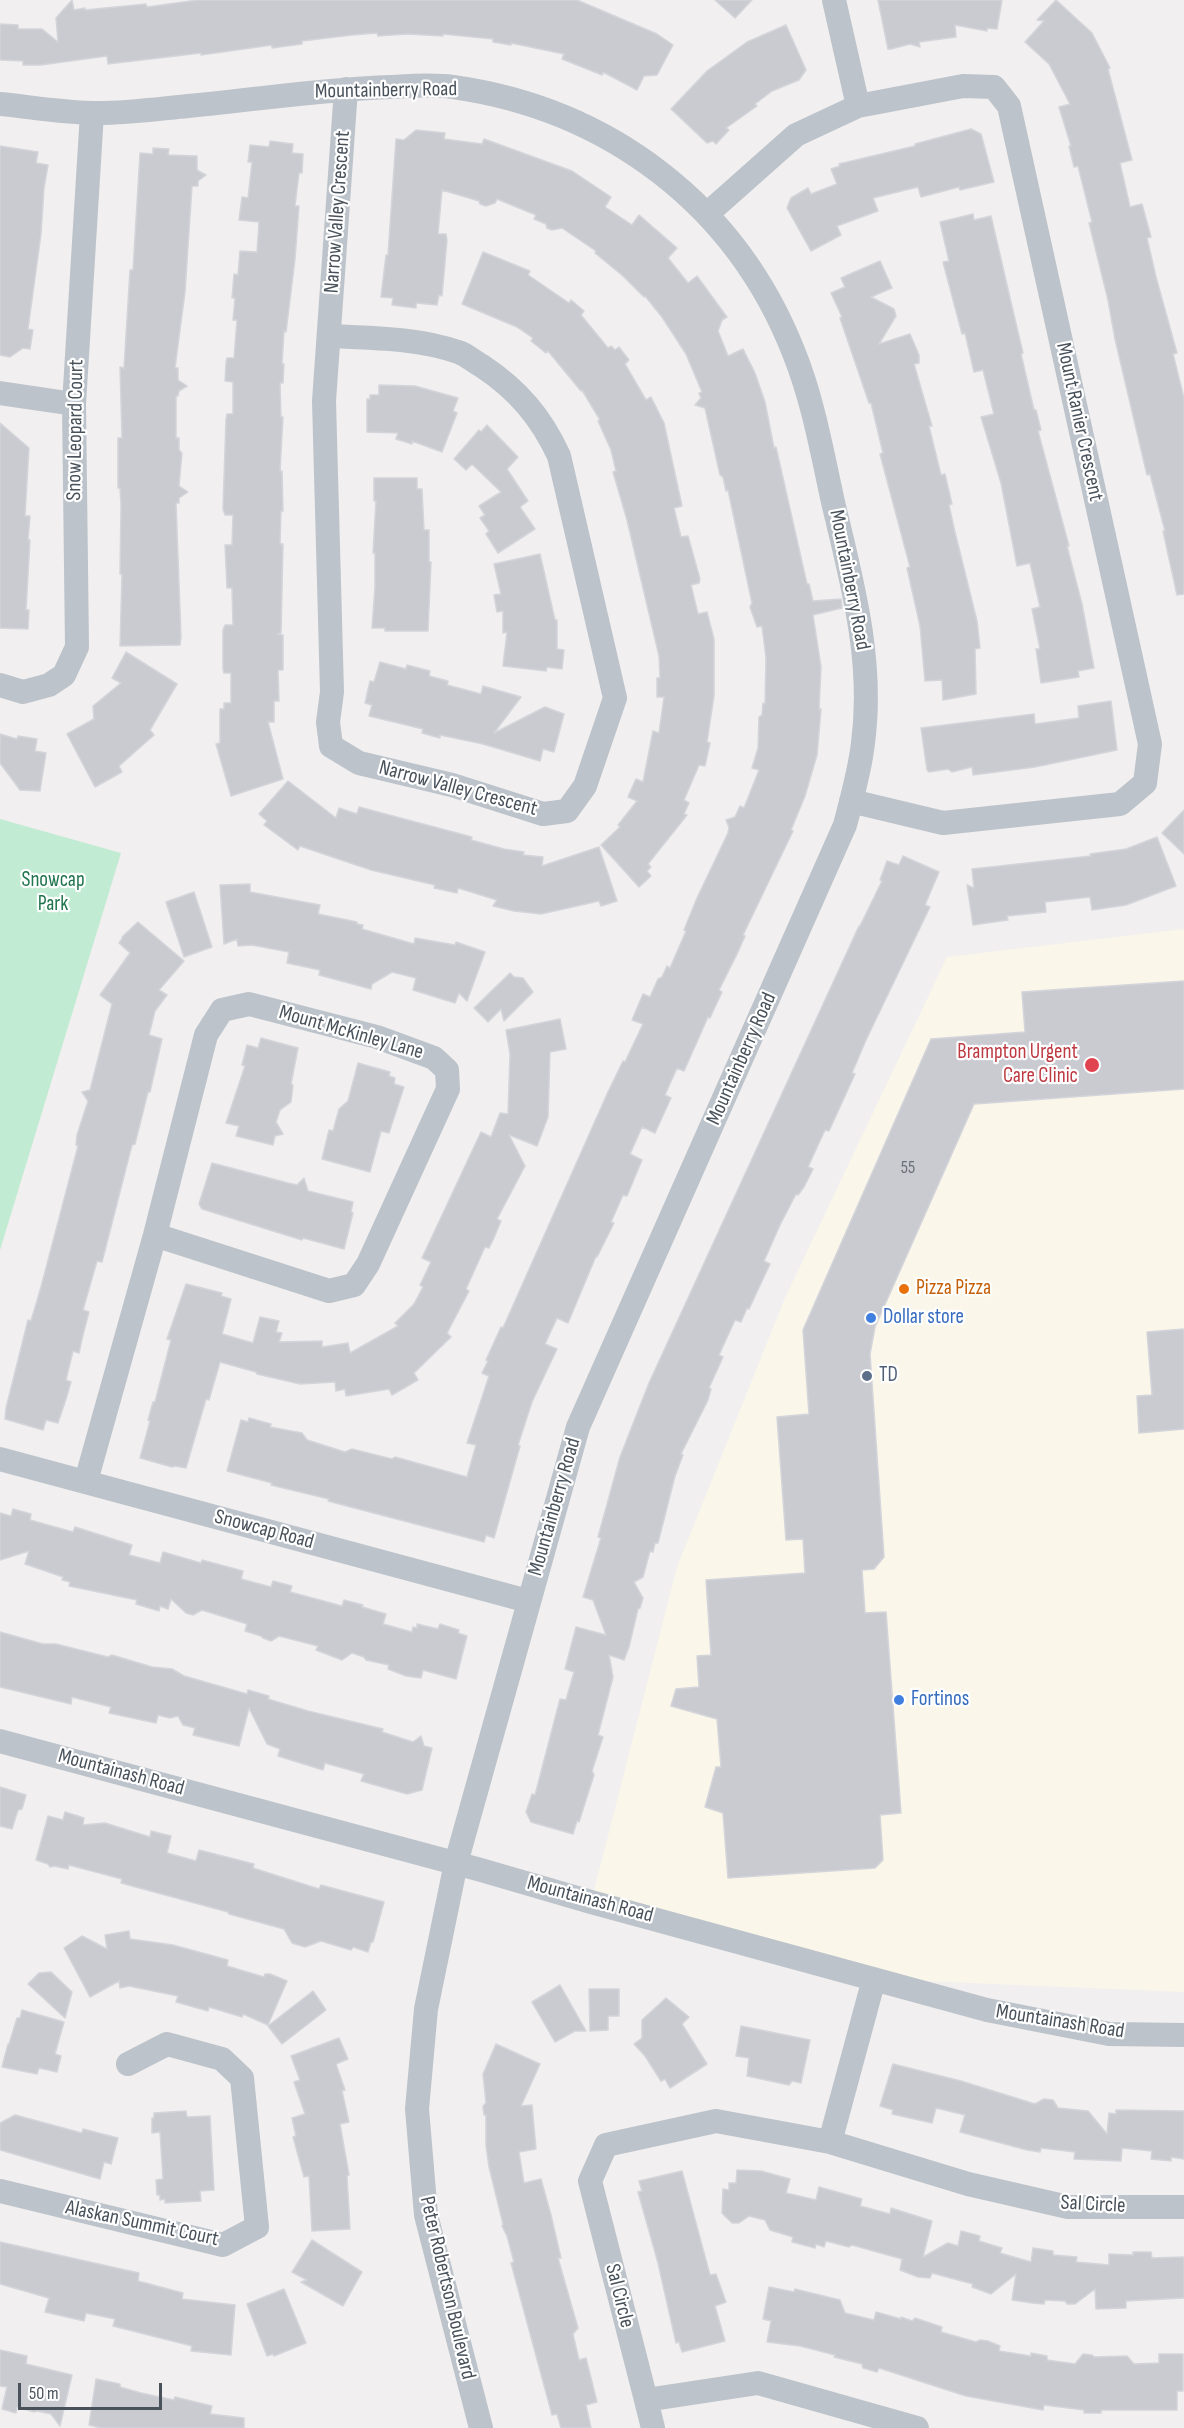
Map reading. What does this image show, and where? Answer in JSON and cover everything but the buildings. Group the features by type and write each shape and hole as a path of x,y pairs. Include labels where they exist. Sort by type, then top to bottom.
{"street":[{"path":"834,0 858,106"},
{"name":"Mountainberry Road","path":"0,104 92,113 190,106 346,89 447,86 502,96 567,117 636,155 669,178 723,231 771,302 794,352 811,406 855,595 866,665 863,744 851,801 837,844 578,1427 456,1863"},
{"name":"Mount Ranier Crescent","path":"707,214 796,135 858,106 963,86 994,87 1009,106 1150,744 1145,783 1120,804 943,823 851,801"},
{"name":"Narrow Valley Crescent","path":"330,336 401,340 460,352 525,400 549,435 559,456 615,698 585,786 567,811 543,813 452,785 359,763 331,746 328,722 332,692 324,401 346,89"},
{"name":"Snow Leopard Court","path":"0,685 23,693 49,685 64,675 77,647 74,404 92,113"},
{"path":"0,393 74,404"},
{"name":"Mount McKinley Lane","path":"86,1481 155,1235 206,1035 222,1010 249,1004 377,1037 434,1058 447,1070 448,1089 368,1264 354,1285 329,1291 155,1235"},
{"name":"Snowcap Road","path":"0,1459 528,1601"},
{"name":"Mountainash Road","path":"0,1741 456,1863 987,2010 1109,2034 1184,2035"},
{"name":"Peter Robertson Boulevard","path":"456,1863 426,2009 417,2109 426,2215 481,2428"},
{"path":"830,2142 874,1979"},
{"name":"Alaskan Summit Court","path":"0,2191 223,2245 257,2227 242,2078 222,2059 167,2044 128,2064"},
{"name":"Sal Circle","path":"646,2400 590,2181 606,2145 716,2121 830,2142 968,2184 1068,2207 1184,2207"},
{"path":"652,2428 646,2400 758,2383 917,2428"}],"shaded area":[{"path":"1184,929 1184,1992 874,1979 591,1902 677,1567 785,1298 947,957"}],"green space":[{"name":"Snowcap Park","path":"0,819 121,853 0,1250"}],"place":[{"name":"Brampton Urgent Care Clinic","path":"1092,1065"},
{"name":"Pizza Pizza","path":"904,1289"},
{"name":"Dollar store","path":"871,1318"},
{"name":"TD","path":"867,1376"},
{"name":"Fortinos","path":"899,1700"}]}
